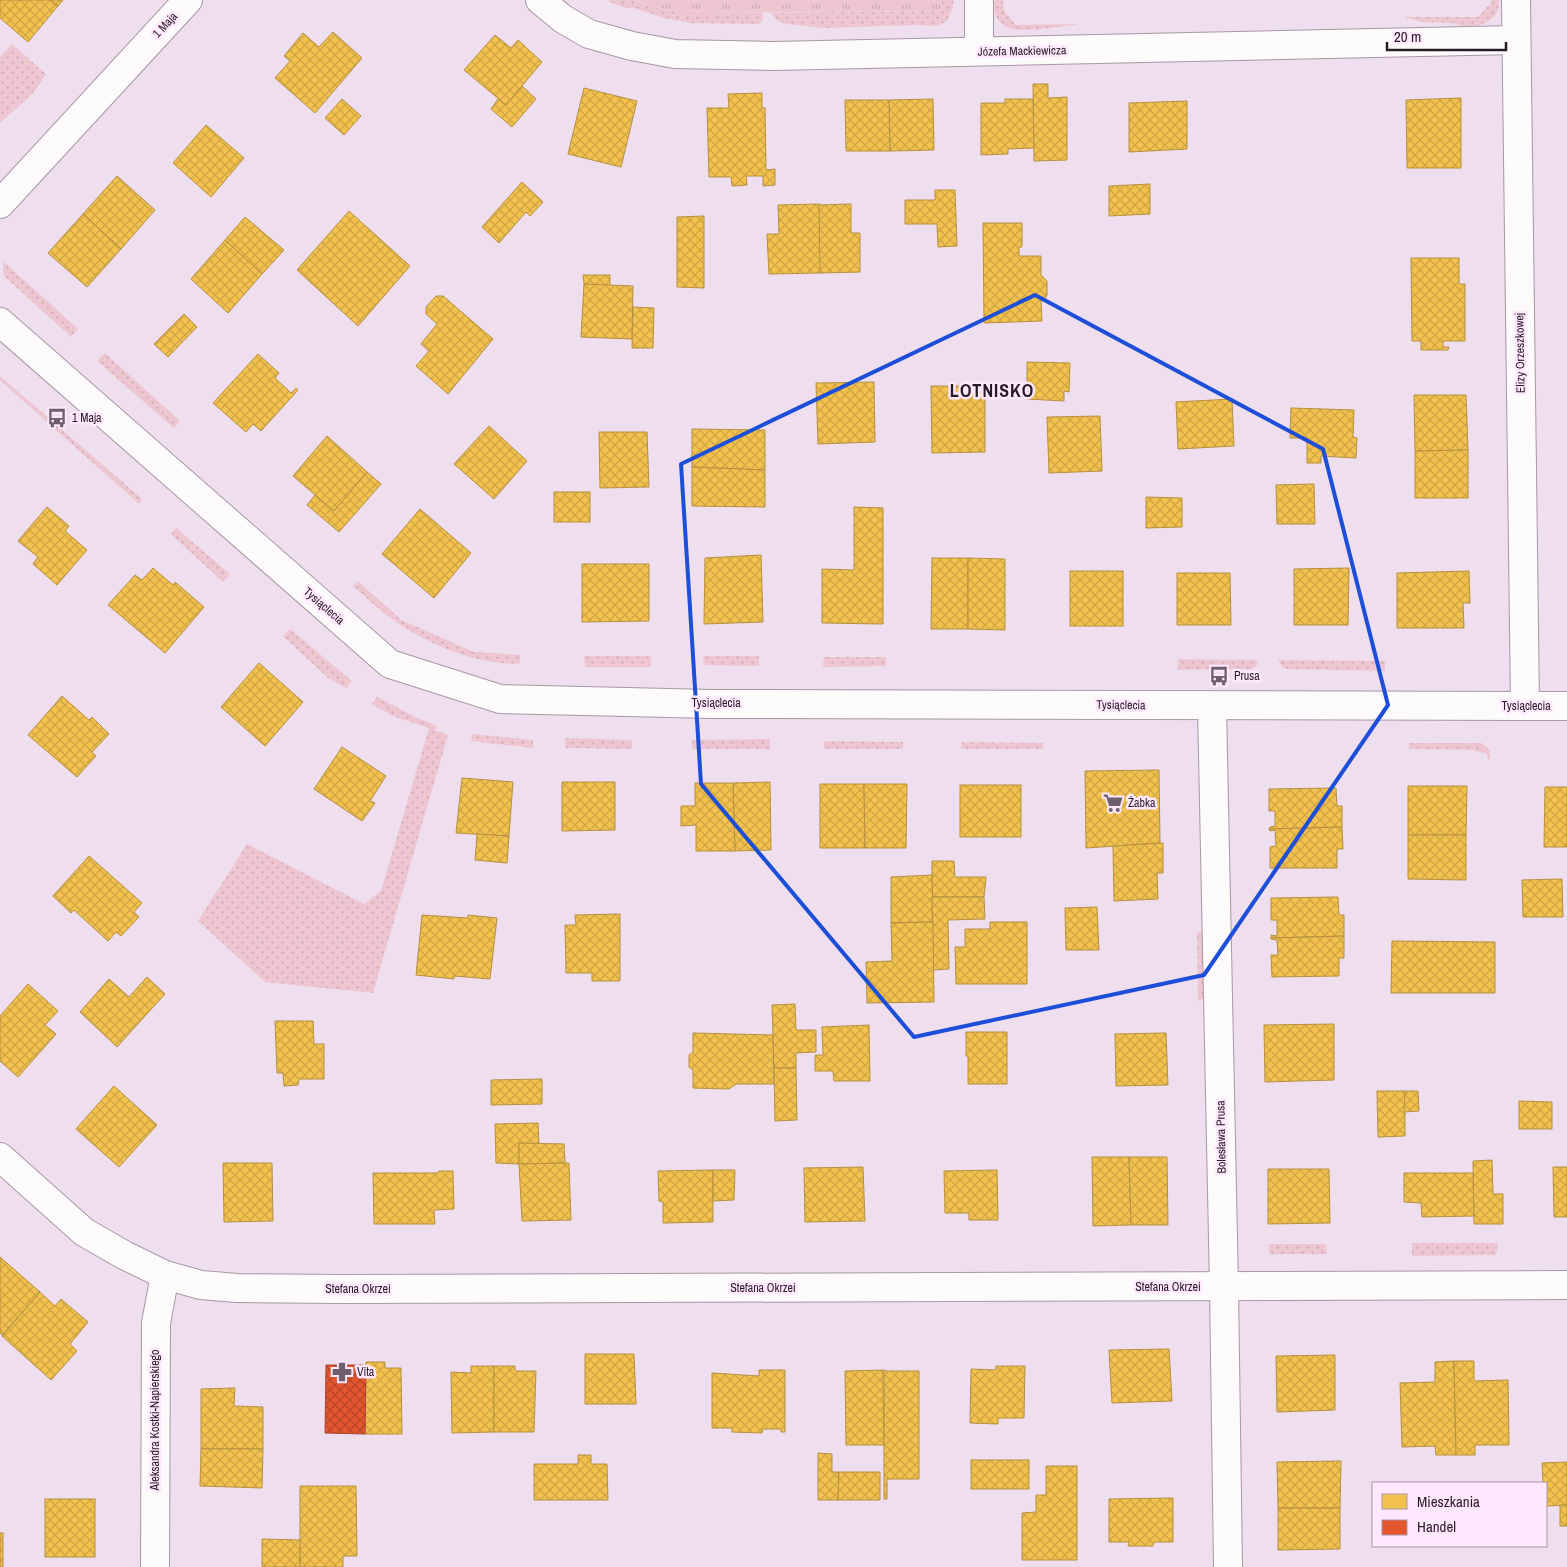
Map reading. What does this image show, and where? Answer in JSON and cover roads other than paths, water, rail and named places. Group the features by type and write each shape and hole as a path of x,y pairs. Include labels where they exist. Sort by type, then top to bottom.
{"street":[{"name":"1 Maja","path":"0,204 188,0"},
{"name":"Józefa Mackiewicza","path":"540,0 563,19 589,34 632,46 675,54 772,56 1516,40"},
{"path":"979,0 980,52"},
{"name":"Elizy Orzeszkowej","path":"1516,0 1525,706"},
{"name":"Tysiąclecia","path":"0,322 390,664 500,699 688,703 1567,706"},
{"name":"Bolesława Prusa","path":"1212,706 1228,1567"},
{"name":"Stefana Okrzei","path":"0,1157 84,1232 124,1256 165,1275 202,1285 237,1288 1567,1285"},
{"name":"Aleksandra Kostki-Napierskiego","path":"154,1567 156,1323 165,1275"}],"place":[{"name":"1 Maja","path":"57,418"},
{"name":"Prusa","path":"1219,676"},
{"name":"Żabka","path":"1113,803"},
{"name":"Vita","path":"342,1372"}],"district":[{"name":"LOTNISKO","path":"992,390"}]}
